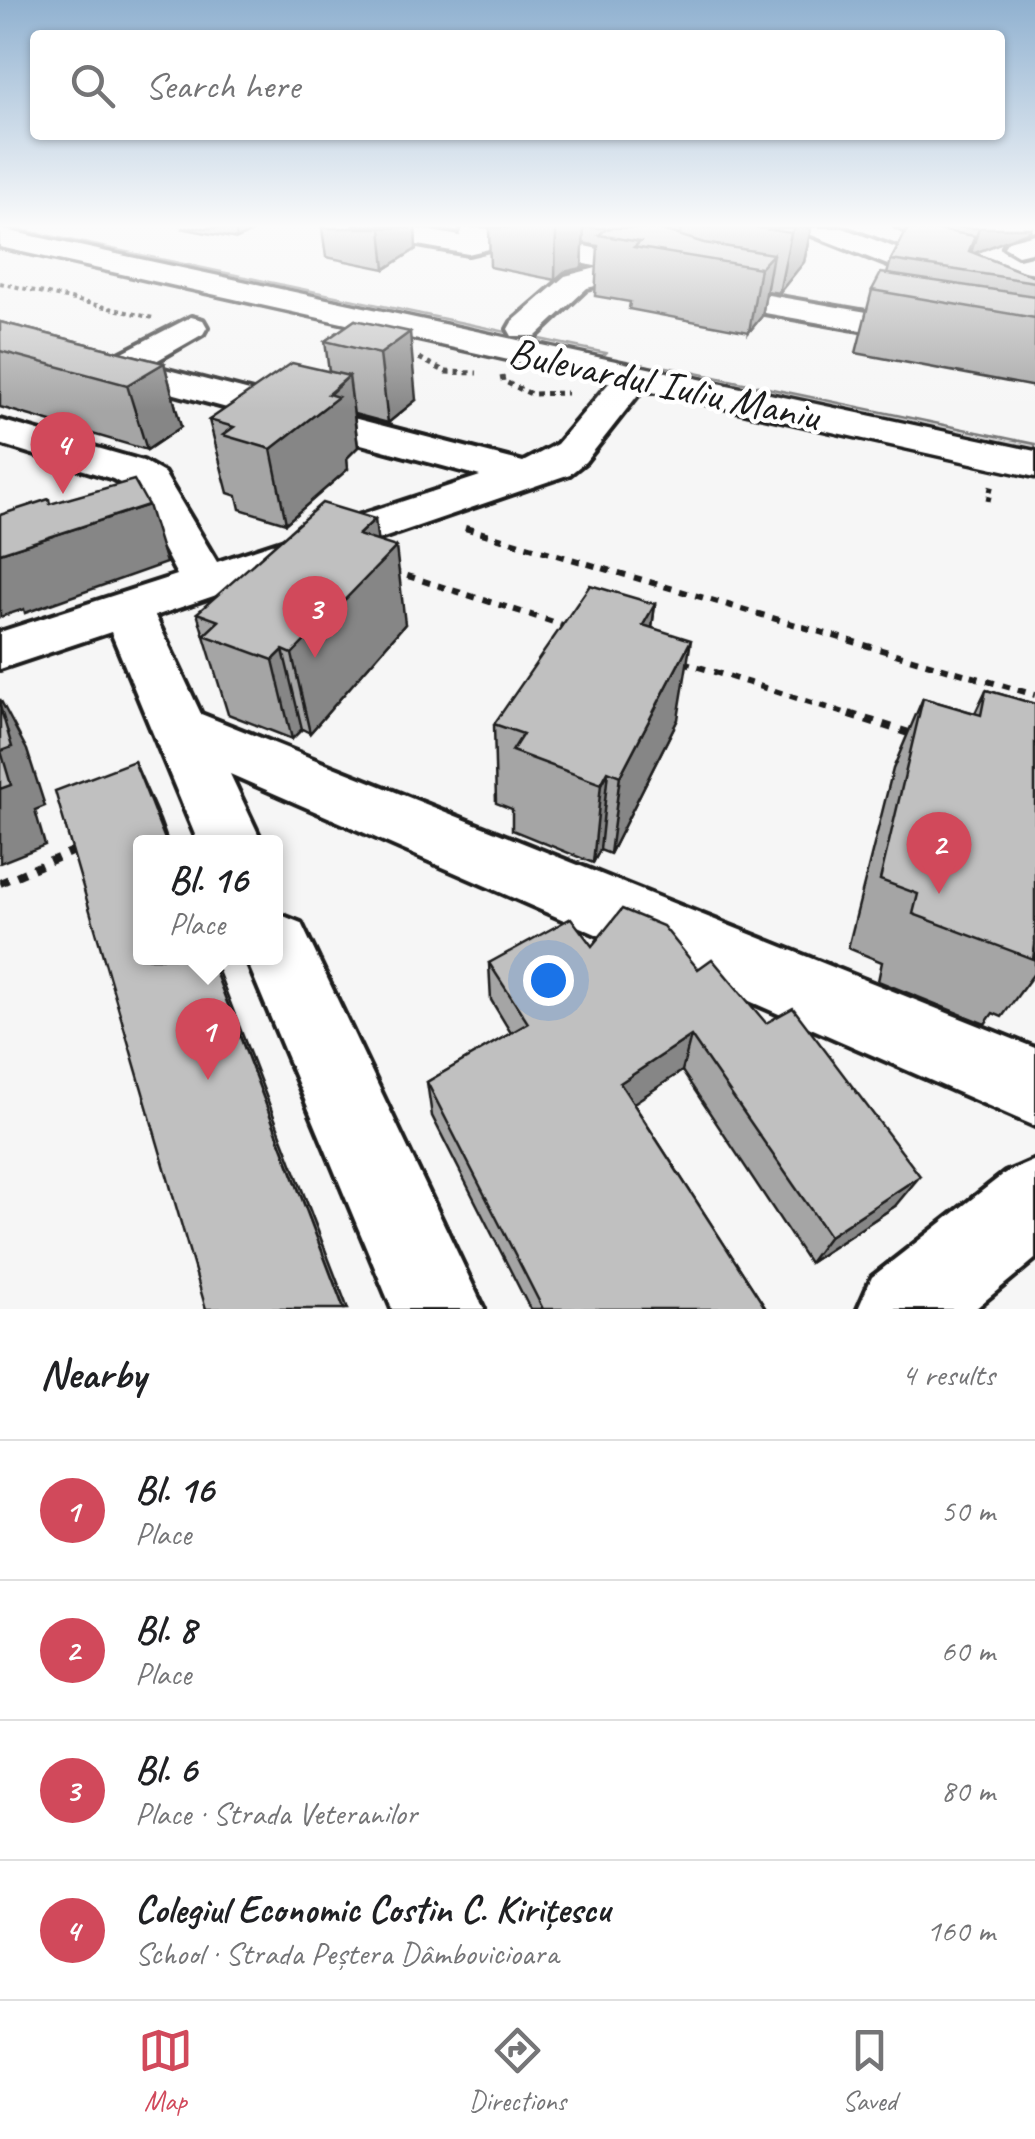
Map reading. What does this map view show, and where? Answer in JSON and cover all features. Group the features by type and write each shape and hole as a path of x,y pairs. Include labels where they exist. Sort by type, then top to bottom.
{"main road":[{"name":"Bulevardul Iuliu Maniu","path":"233,289 1035,464"},
{"name":"Bulevardul Iuliu Maniu","path":"337,289 1035,434"}],"street":[{"path":"524,328 568,289"},
{"path":"690,289 1035,351"},
{"path":"118,369 191,327"},
{"path":"0,338 525,475"},
{"path":"0,651 565,459 634,377"},
{"path":"0,432 128,470 149,482 146,509 206,583"},
{"path":"127,609 227,835"},
{"path":"180,728 1035,1086"},
{"path":"283,961 438,1309"},
{"path":"904,1309 1035,1203"}],"path":[{"path":"26,289 191,327"},
{"path":"418,351 422,362 437,369 468,374 484,371"},
{"path":"495,371 519,391 573,392"},
{"path":"988,501 992,482"},
{"path":"415,513 1035,695"},
{"path":"315,547 580,630"},
{"path":"675,660 921,737"},
{"path":"0,882 87,846"}],"shaded area":[{"path":"267,289 303,289 606,353 599,360"},
{"path":"667,367 1035,444 1035,454 662,374"}],"building":[{"path":"989,289 1035,296 1035,318 872,290"},
{"path":"355,320 410,332 380,354 325,341"},
{"path":"0,322 164,363 127,385 0,351"},
{"path":"292,363 349,376 328,394 338,397 271,449 223,435 234,427 209,420"},
{"path":"134,480 148,505 0,553 0,515 49,499 50,504"},
{"path":"322,503 375,519 358,535 396,547 292,654 283,650 273,660 204,635 219,621 197,613"},
{"path":"590,585 655,604 643,625 691,640 620,776 608,771 601,784 512,751 523,734 494,724"},
{"path":"986,690 1035,704 1033,959 913,914 918,894 880,880 923,698 981,715"},
{"path":"0,706 12,747 1,751 11,785 0,789"},
{"path":"134,761 163,835 133,835 133,965 213,965 344,1309 206,1309 55,791"},
{"path":"622,909 663,926 698,969 712,959 766,1023 793,1008 920,1176 829,1236 691,1036 620,1083 766,1309 543,1309 427,1082 528,1023 489,963 571,918 592,946"}],"place":[{"name":"Colegiul Economic Costin C. Kirițescu","path":"63,494"},
{"name":"Bl. 6","path":"315,658"},
{"name":"Bl. 8","path":"939,894"},
{"name":"Bl. 16","path":"208,1080"}]}
